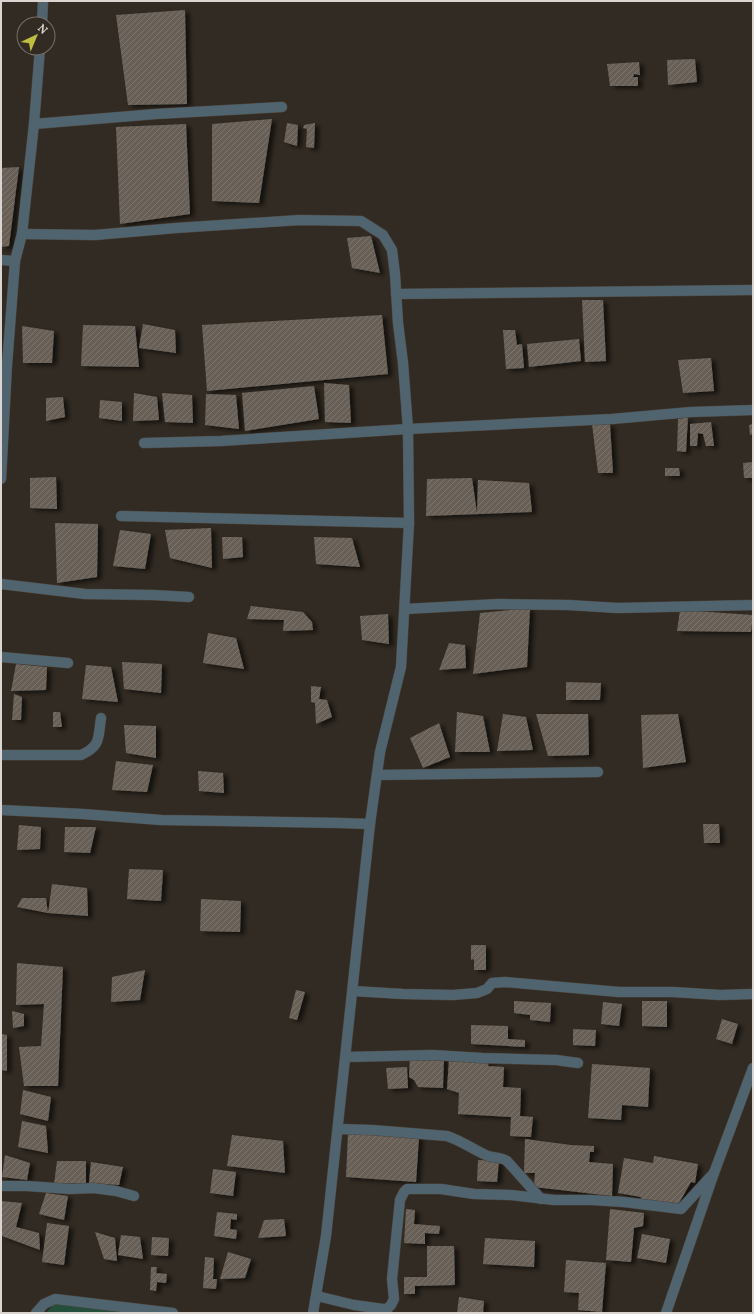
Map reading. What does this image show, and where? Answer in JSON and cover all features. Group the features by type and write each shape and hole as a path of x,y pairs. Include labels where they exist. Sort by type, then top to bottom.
{"street":[{"path":"42,16 43,1"},
{"path":"1,479 7,365 15,261 22,234 34,124 39,56"},
{"path":"34,124 156,114 282,107"},
{"path":"22,234 95,235 300,220 361,221 383,235 392,250 408,429 409,523 401,667 380,752 370,824 326,1236 313,1313"},
{"path":"1,260 15,261"},
{"path":"396,294 753,290"},
{"path":"144,443 220,442 408,429 612,419 691,412 753,410"},
{"path":"121,516 409,523"},
{"path":"1,584 85,594 153,595 189,598"},
{"path":"405,609 498,604 568,605 618,608 753,605"},
{"path":"1,657 68,663"},
{"path":"1,755 81,754 91,750 97,743 101,718"},
{"path":"377,775 598,772"},
{"path":"1,810 161,820 340,822 370,824"},
{"path":"353,991 453,995 478,993 487,989 492,983 505,982 619,992 673,992 720,995 753,994"},
{"path":"346,1057 433,1055 556,1060 578,1063"},
{"path":"666,1313 714,1173 753,1068"},
{"path":"338,1129 447,1136 489,1156 503,1158 541,1199"},
{"path":"317,1296 354,1305 383,1309 387,1309 391,1305 394,1299 392,1279 400,1200 404,1192 408,1189 441,1189 474,1194 511,1195 554,1200 608,1201 682,1209 714,1173"},
{"path":"1,1186 70,1189 94,1188 116,1191 134,1196"},
{"path":"36,1313 44,1304 55,1299 173,1313"}],"green space":[{"path":"55,1303 130,1312 46,1313"}],"building":[{"path":"185,10 187,104 128,105 116,15"},
{"path":"695,59 697,82 668,85 667,60"},
{"path":"639,62 640,75 634,74 633,77 638,77 638,86 610,86 607,64"},
{"path":"272,119 259,203 212,201 212,124"},
{"path":"287,123 298,125 297,146 284,142"},
{"path":"315,123 314,148 306,147 307,129 303,128 304,125"},
{"path":"186,124 190,214 120,224 116,127"},
{"path":"19,167 9,246 1,247 1,168"},
{"path":"371,236 380,273 352,268 347,238"},
{"path":"582,300 603,300 606,361 585,362"},
{"path":"382,315 388,374 207,391 202,325"},
{"path":"143,324 175,330 176,353 139,348"},
{"path":"83,325 135,326 139,367 81,366"},
{"path":"22,326 54,331 52,363 23,363"},
{"path":"503,330 515,330 517,345 522,344 524,368 506,369"},
{"path":"579,339 581,361 529,367 527,344"},
{"path":"711,358 714,391 683,393 678,360"},
{"path":"324,383 349,385 351,423 325,422"},
{"path":"314,386 319,419 245,431 242,393"},
{"path":"134,393 157,397 159,420 133,421"},
{"path":"162,393 192,395 193,423 165,422"},
{"path":"206,394 236,395 239,429 205,425"},
{"path":"63,397 65,417 46,421 46,398"},
{"path":"100,400 122,402 122,421 99,418"},
{"path":"688,417 686,452 677,451 678,419"},
{"path":"711,422 714,446 706,446 703,434 698,433 697,446 690,446 690,424"},
{"path":"592,424 610,424 613,473 598,473"},
{"path":"753,424 753,434 750,435 749,425"},
{"path":"753,462 753,478 744,478 743,463"},
{"path":"665,468 679,468 680,476 665,476"},
{"path":"56,477 57,509 30,508 30,478"},
{"path":"472,478 477,513 478,480 529,483 532,512 426,516 427,479"},
{"path":"55,523 98,524 97,577 57,583"},
{"path":"211,528 212,568 170,558 165,530"},
{"path":"120,530 151,534 145,569 113,566"},
{"path":"222,537 242,537 243,557 223,559"},
{"path":"314,537 352,538 360,567 316,564"},
{"path":"251,606 303,612 312,622 313,630 283,631 284,620 247,619"},
{"path":"530,608 527,667 473,674 480,613"},
{"path":"680,610 753,615 751,632 677,631"},
{"path":"388,614 389,644 362,640 360,616"},
{"path":"208,633 236,638 244,669 203,663"},
{"path":"449,643 465,645 466,668 439,670"},
{"path":"122,662 162,664 161,693 124,689"},
{"path":"16,664 47,667 46,690 11,691"},
{"path":"86,665 111,667 118,702 82,699"},
{"path":"566,682 601,683 600,700 566,700"},
{"path":"311,686 321,687 319,699 327,700 332,717 316,724 315,703 311,702"},
{"path":"14,694 22,697 21,720 12,720"},
{"path":"53,712 60,712 62,727 53,727"},
{"path":"457,712 483,716 490,752 455,752"},
{"path":"503,714 526,717 533,750 497,751"},
{"path":"536,714 588,714 589,755 548,756"},
{"path":"678,714 686,762 643,768 641,715"},
{"path":"439,723 450,757 423,768 410,738"},
{"path":"124,725 156,726 156,758 126,753"},
{"path":"116,761 153,765 147,792 112,790"},
{"path":"198,771 223,773 224,793 199,791"},
{"path":"703,824 719,824 720,843 704,843"},
{"path":"19,825 41,827 40,849 17,850"},
{"path":"65,827 96,827 90,853 64,852"},
{"path":"129,869 163,870 161,901 127,899"},
{"path":"52,884 87,888 88,916 48,913"},
{"path":"22,898 46,898 48,913 17,907"},
{"path":"201,899 241,901 240,932 200,931"},
{"path":"471,945 486,945 486,970 474,970 474,959 471,960"},
{"path":"17,963 63,967 58,1086 24,1086 19,1047 41,1046 44,1004 16,1005"},
{"path":"145,970 140,1000 111,1002 112,977"},
{"path":"296,990 305,992 297,1020 289,1018"},
{"path":"514,1001 551,1003 550,1022 530,1020 530,1015 514,1013"},
{"path":"642,1001 667,1001 667,1027 642,1026"},
{"path":"603,1002 622,1004 619,1026 601,1024"},
{"path":"12,1011 24,1014 24,1026 13,1028"},
{"path":"722,1019 738,1024 732,1044 716,1039"},
{"path":"471,1025 508,1026 508,1039 525,1040 525,1047 471,1044"},
{"path":"573,1029 596,1030 595,1046 573,1045"},
{"path":"1,1034 7,1035 7,1071 1,1070"},
{"path":"410,1056 444,1057 443,1088 418,1087 414,1080 409,1077"},
{"path":"449,1060 489,1062 488,1066 504,1067 503,1087 521,1088 520,1116 533,1117 531,1137 510,1136 511,1117 458,1114 459,1093 447,1089"},
{"path":"592,1064 650,1068 648,1107 622,1105 621,1120 588,1118"},
{"path":"407,1067 408,1088 388,1089 386,1068"},
{"path":"23,1090 51,1097 48,1121 20,1114"},
{"path":"22,1121 46,1126 48,1153 18,1147"},
{"path":"348,1133 419,1137 416,1182 346,1177"},
{"path":"232,1135 283,1141 285,1173 227,1166"},
{"path":"525,1139 571,1145 594,1146 594,1152 590,1152 589,1162 613,1164 612,1196 534,1187 535,1173 524,1173"},
{"path":"5,1155 30,1163 27,1180 2,1177"},
{"path":"654,1156 698,1164 695,1183 691,1182 679,1203 640,1202 641,1197 618,1193 624,1158 653,1163"},
{"path":"478,1160 499,1161 497,1182 477,1181"},
{"path":"57,1161 86,1161 86,1183 54,1184"},
{"path":"91,1162 123,1167 119,1185 89,1183"},
{"path":"213,1169 236,1172 233,1196 210,1193"},
{"path":"46,1193 68,1196 64,1220 39,1214"},
{"path":"1,1201 22,1203 16,1227 39,1233 40,1250 2,1236"},
{"path":"406,1209 415,1210 414,1224 440,1226 439,1234 425,1233 425,1244 404,1243"},
{"path":"610,1209 644,1213 643,1226 634,1228 631,1262 606,1260"},
{"path":"217,1212 237,1214 237,1220 231,1219 230,1229 237,1230 236,1239 214,1236"},
{"path":"284,1219 286,1236 258,1238 264,1220"},
{"path":"47,1223 69,1226 64,1265 42,1262"},
{"path":"95,1232 115,1238 117,1261 104,1259"},
{"path":"642,1234 670,1239 666,1263 637,1258"},
{"path":"121,1235 140,1237 143,1259 118,1255"},
{"path":"152,1237 169,1238 168,1256 151,1255"},
{"path":"485,1238 535,1241 534,1267 483,1264"},
{"path":"427,1246 454,1246 455,1285 415,1286 415,1294 404,1294 404,1277 427,1277"},
{"path":"228,1252 251,1259 245,1278 220,1279"},
{"path":"205,1257 214,1258 213,1279 217,1279 216,1289 203,1288"},
{"path":"566,1260 606,1263 602,1312 578,1310 579,1293 564,1292"},
{"path":"151,1267 157,1267 156,1273 167,1274 166,1283 157,1282 156,1291 150,1290"},
{"path":"459,1297 484,1301 483,1313 457,1313"}]}
